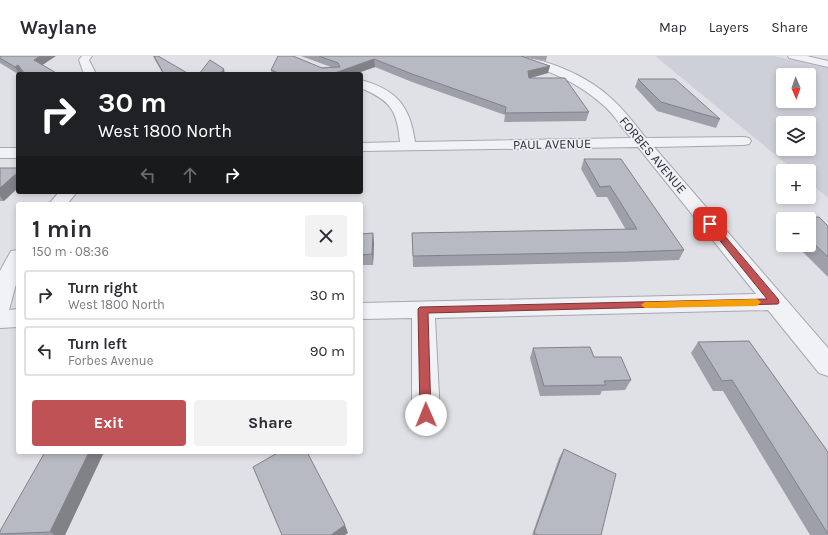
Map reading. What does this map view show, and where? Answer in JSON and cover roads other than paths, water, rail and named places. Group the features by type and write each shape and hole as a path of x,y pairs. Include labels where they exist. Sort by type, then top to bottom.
{"street":[{"path":"88,56 84,60 89,72"},
{"name":"FORBES AVENUE","path":"512,56 549,67 580,81 609,102 828,366"},
{"path":"793,56 828,64"},
{"path":"363,85 377,90 397,103 405,119 408,146"},
{"name":"PAUL AVENUE","path":"363,147 744,141"},
{"path":"0,153 16,153"},
{"path":"60,202 66,194"},
{"path":"0,306 5,282 16,260"},
{"path":"363,311 774,302"},
{"path":"423,309 426,415"},
{"path":"0,319 16,318"}]}
